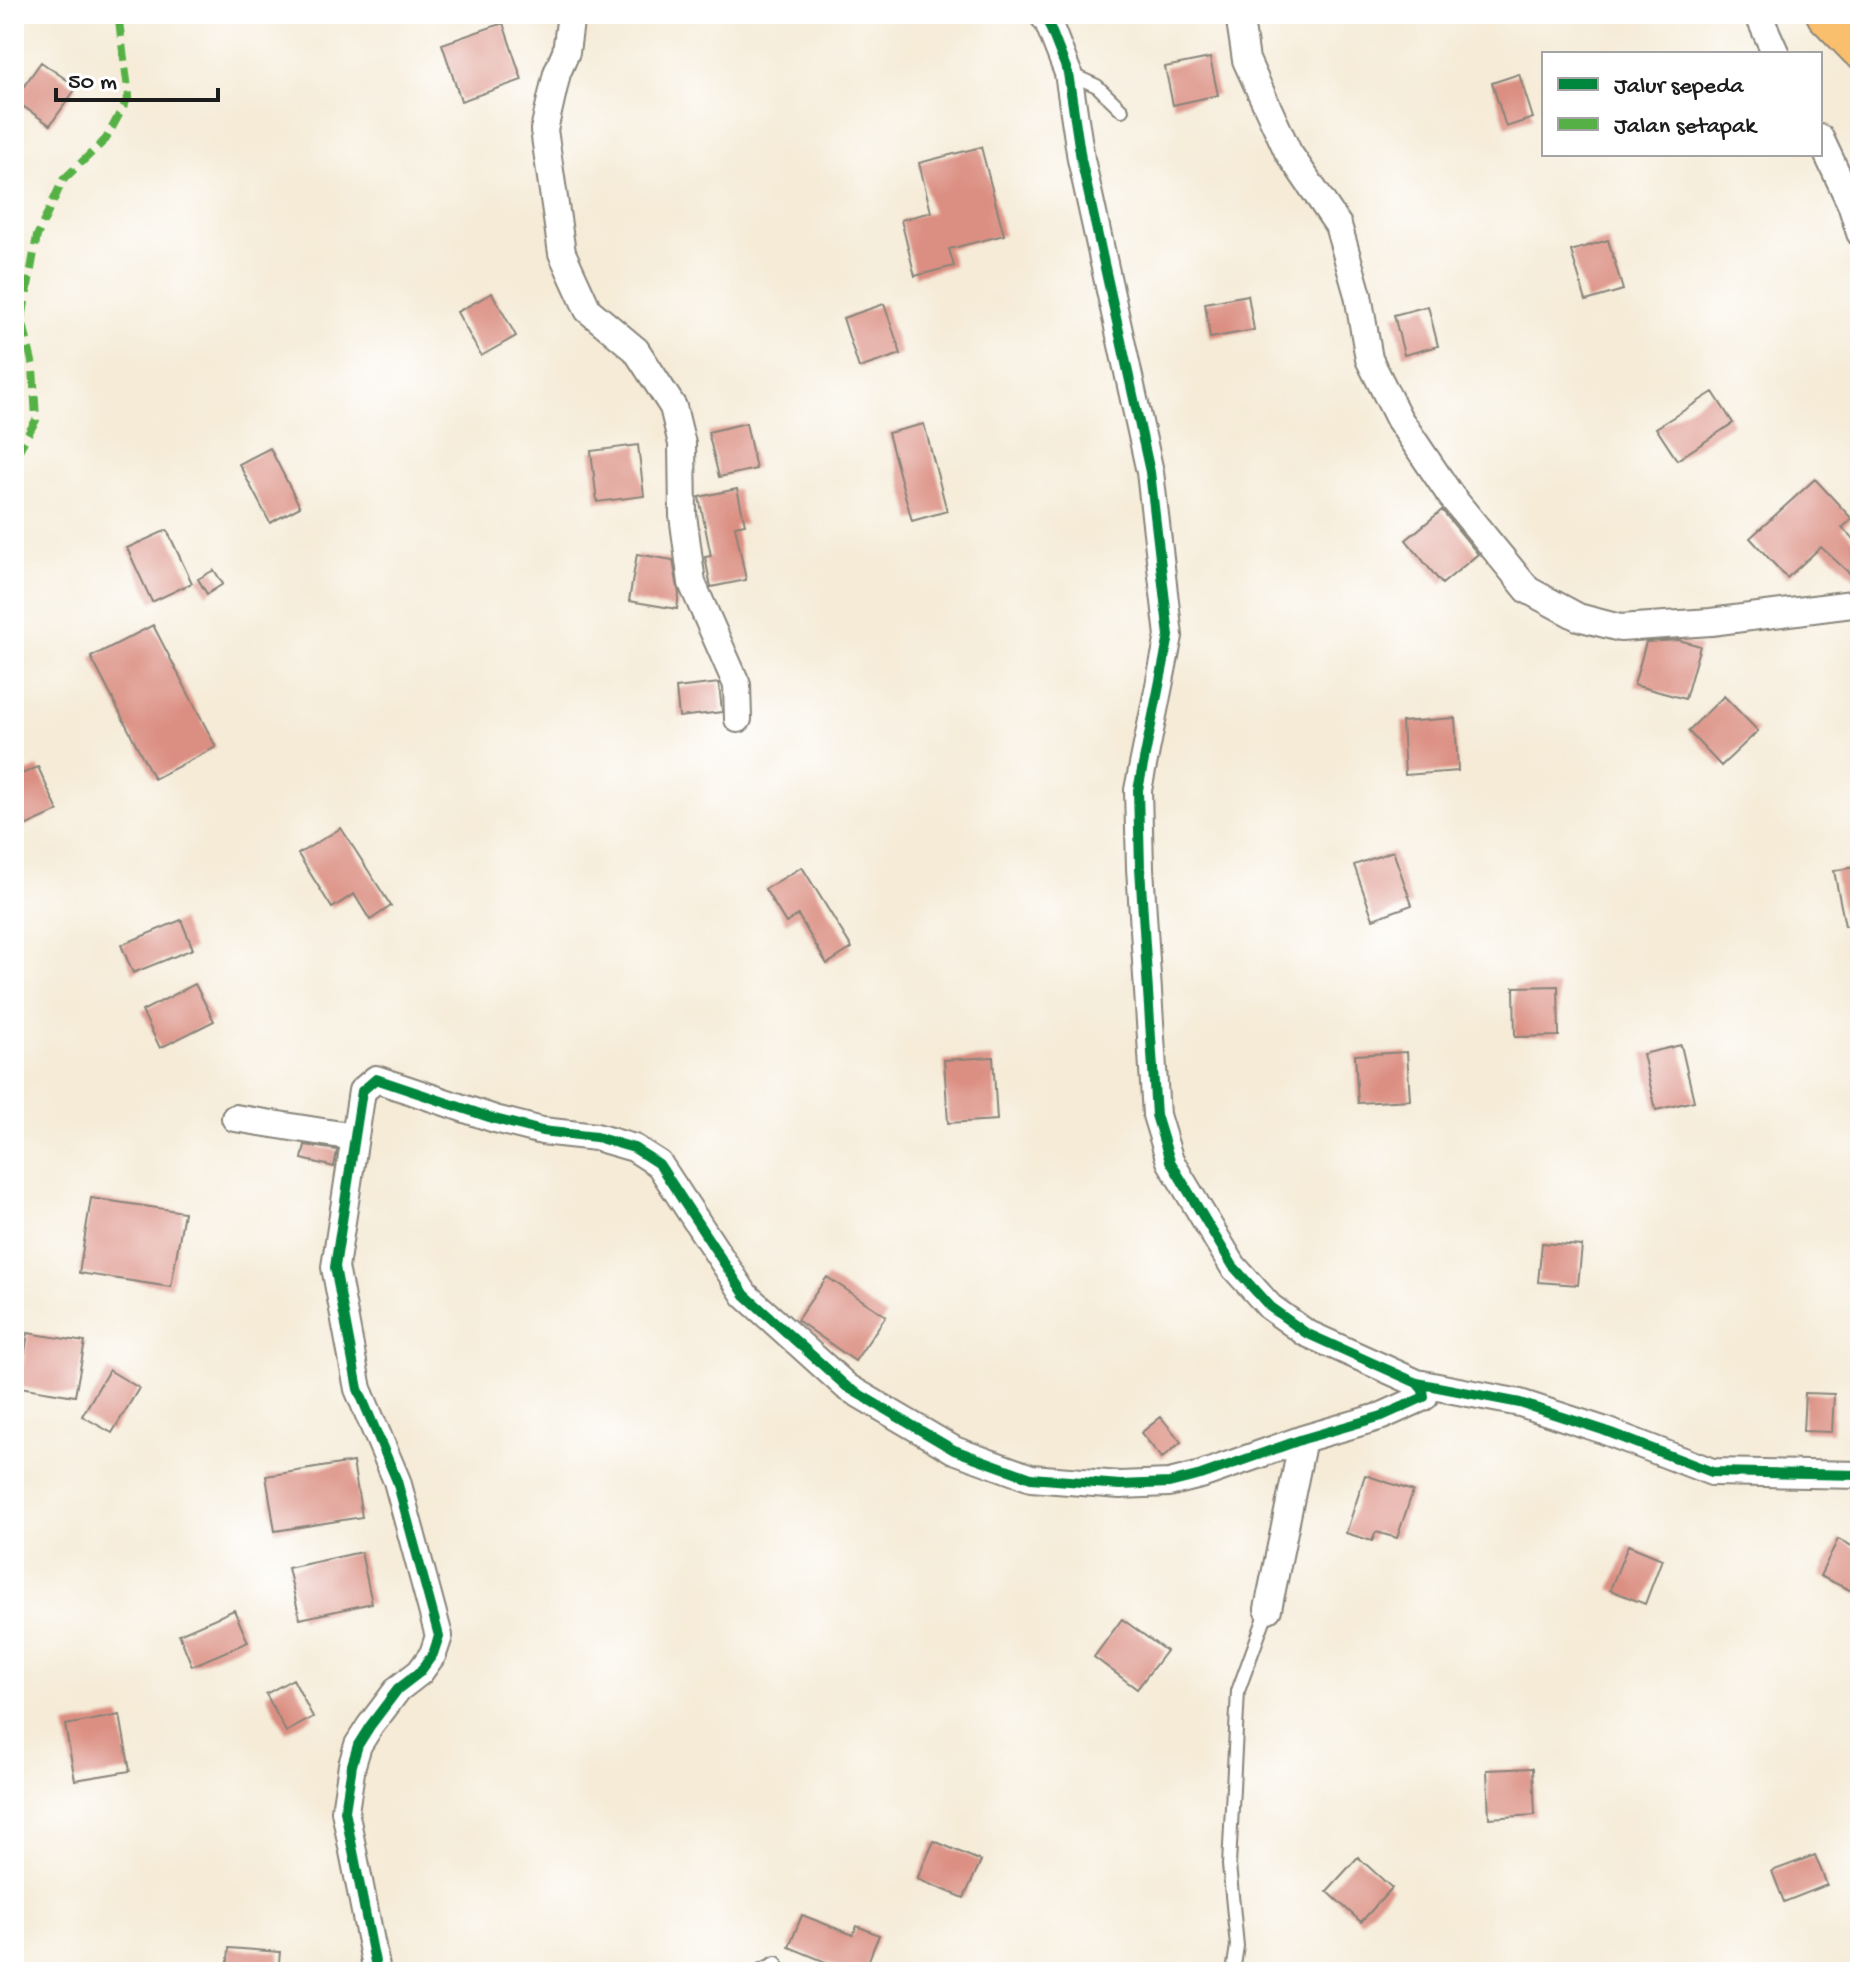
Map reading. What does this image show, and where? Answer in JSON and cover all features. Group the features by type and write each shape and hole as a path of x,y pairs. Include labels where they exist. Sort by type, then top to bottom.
{"main road":[{"path":"1827,14 1860,48"}],"street":[{"path":"571,14 566,52 557,73 544,130 562,253 588,310 636,350 673,407 682,444 683,515 692,583 737,685 738,719"},
{"path":"1042,14 1068,73 1081,159 1150,472 1169,636 1138,790 1156,1115 1170,1161 1233,1266 1270,1307 1306,1333 1417,1383 1520,1403 1603,1430 1712,1472 1860,1475"},
{"path":"1239,14 1246,60 1288,152 1338,225 1358,295 1369,359 1399,419 1451,496 1528,590 1578,617 1620,628 1711,622 1860,603"},
{"path":"1758,14 1775,52"},
{"path":"1822,142 1851,204 1860,233"},
{"path":"377,1972 345,1811 352,1765 358,1745 370,1726 398,1689 420,1672 433,1654 439,1636 397,1481 358,1389 335,1267 362,1091 376,1079 495,1119 542,1131 596,1137 634,1148 659,1164 745,1295 847,1387 954,1450 1031,1478 1120,1485 1169,1483 1382,1416 1424,1397 1417,1383"},
{"path":"235,1118 354,1137"},
{"path":"1268,1609 1303,1439"}],"lane":[{"path":"1068,73 1097,86 1122,110"},
{"path":"1233,1972 1237,1946 1229,1865 1238,1691 1268,1609"},
{"path":"758,1972 776,1963"}],"building":[{"path":"503,23 522,80 461,101 442,44"},
{"path":"1210,58 1218,95 1173,105 1165,67"},
{"path":"41,62 77,87 50,125 14,100"},
{"path":"1519,74 1533,118 1506,127 1492,83"},
{"path":"981,147 1004,235 949,249 954,266 915,276 901,220 931,212 919,163"},
{"path":"1608,240 1623,290 1586,301 1571,251"},
{"path":"492,293 516,336 481,356 457,312"},
{"path":"1248,295 1254,330 1210,338 1205,303"},
{"path":"884,304 901,354 859,368 843,318"},
{"path":"1428,306 1438,346 1404,355 1394,315"},
{"path":"1713,392 1733,423 1677,460 1656,428"},
{"path":"746,423 756,469 719,477 708,432"},
{"path":"924,424 947,511 912,521 888,433"},
{"path":"638,445 644,496 597,502 591,451"},
{"path":"270,448 300,507 270,523 239,464"},
{"path":"1815,479 1852,519 1842,528 1860,545 1860,583 1821,547 1787,578 1750,538"},
{"path":"737,489 745,524 735,526 746,580 711,587 705,557 711,556 699,497"},
{"path":"1442,510 1478,554 1442,584 1406,540"},
{"path":"167,530 192,583 152,602 127,548"},
{"path":"637,554 673,560 679,594 677,609 629,601"},
{"path":"214,570 223,584 207,594 198,579"},
{"path":"153,625 216,747 154,779 91,657"},
{"path":"1679,640 1700,646 1685,699 1634,685 1646,642"},
{"path":"719,683 722,712 679,717 676,688"},
{"path":"1724,696 1758,731 1721,766 1688,731"},
{"path":"1455,718 1458,771 1405,775 1402,722"},
{"path":"38,767 58,811 14,831 14,777"},
{"path":"341,828 391,906 370,920 354,894 332,908 298,854"},
{"path":"1393,851 1412,905 1373,919 1354,865"},
{"path":"1860,866 1860,924 1845,926 1834,871"},
{"path":"802,867 852,948 827,964 798,915 786,923 765,889"},
{"path":"181,920 193,949 133,973 121,945"},
{"path":"195,984 214,1021 160,1048 142,1011"},
{"path":"1558,986 1559,1036 1515,1037 1514,987"},
{"path":"1681,1045 1694,1101 1656,1110 1643,1054"},
{"path":"1407,1052 1410,1100 1358,1103 1355,1055"},
{"path":"993,1057 997,1120 948,1123 944,1060"},
{"path":"305,1145 337,1150 334,1167 302,1159"},
{"path":"91,1198 184,1212 171,1287 79,1273"},
{"path":"1542,1243 1582,1246 1578,1285 1538,1282"},
{"path":"827,1277 886,1316 855,1361 797,1320"},
{"path":"28,1333 85,1342 75,1396 19,1387"},
{"path":"109,1370 139,1388 112,1433 82,1416"},
{"path":"1805,1393 1834,1394 1832,1432 1803,1431"},
{"path":"1161,1417 1181,1442 1162,1458 1141,1433"},
{"path":"353,1462 362,1517 275,1531 266,1476"},
{"path":"1365,1475 1413,1491 1397,1538 1376,1532 1372,1541 1346,1533"},
{"path":"1838,1539 1860,1550 1860,1595 1820,1576"},
{"path":"1628,1545 1662,1559 1645,1604 1610,1590"},
{"path":"361,1552 372,1603 300,1619 288,1568"},
{"path":"234,1610 248,1642 192,1666 179,1634"},
{"path":"1122,1619 1166,1651 1137,1689 1094,1657"},
{"path":"293,1679 313,1717 286,1732 266,1694"},
{"path":"120,1715 130,1771 75,1780 65,1725"},
{"path":"1533,1768 1535,1815 1489,1818 1487,1770"},
{"path":"934,1841 981,1861 964,1898 917,1879"},
{"path":"1815,1855 1827,1885 1784,1902 1772,1871"},
{"path":"1358,1857 1392,1888 1361,1922 1327,1891"},
{"path":"802,1915 853,1935 857,1926 879,1935 864,1972 850,1972 789,1947"},
{"path":"229,1948 280,1952 278,1972 227,1972"}],"marked path":[{"path":"14,452 19,450 36,420 33,366 22,319 37,236 63,180 106,139 129,96 118,14"}],"cycle path":[{"path":"1042,14 1068,73 1081,159 1150,472 1169,636 1138,790 1156,1115 1170,1161 1233,1266 1270,1307 1306,1333 1417,1383 1520,1403 1603,1430 1712,1472 1860,1475"},
{"path":"377,1972 345,1811 352,1765 358,1745 370,1726 398,1689 420,1672 433,1654 439,1636 397,1481 358,1389 335,1267 362,1091 376,1079 495,1119 542,1131 596,1137 634,1148 659,1164 745,1295 847,1387 954,1450 1031,1478 1120,1485 1169,1483 1382,1416 1424,1397 1417,1383"}]}
